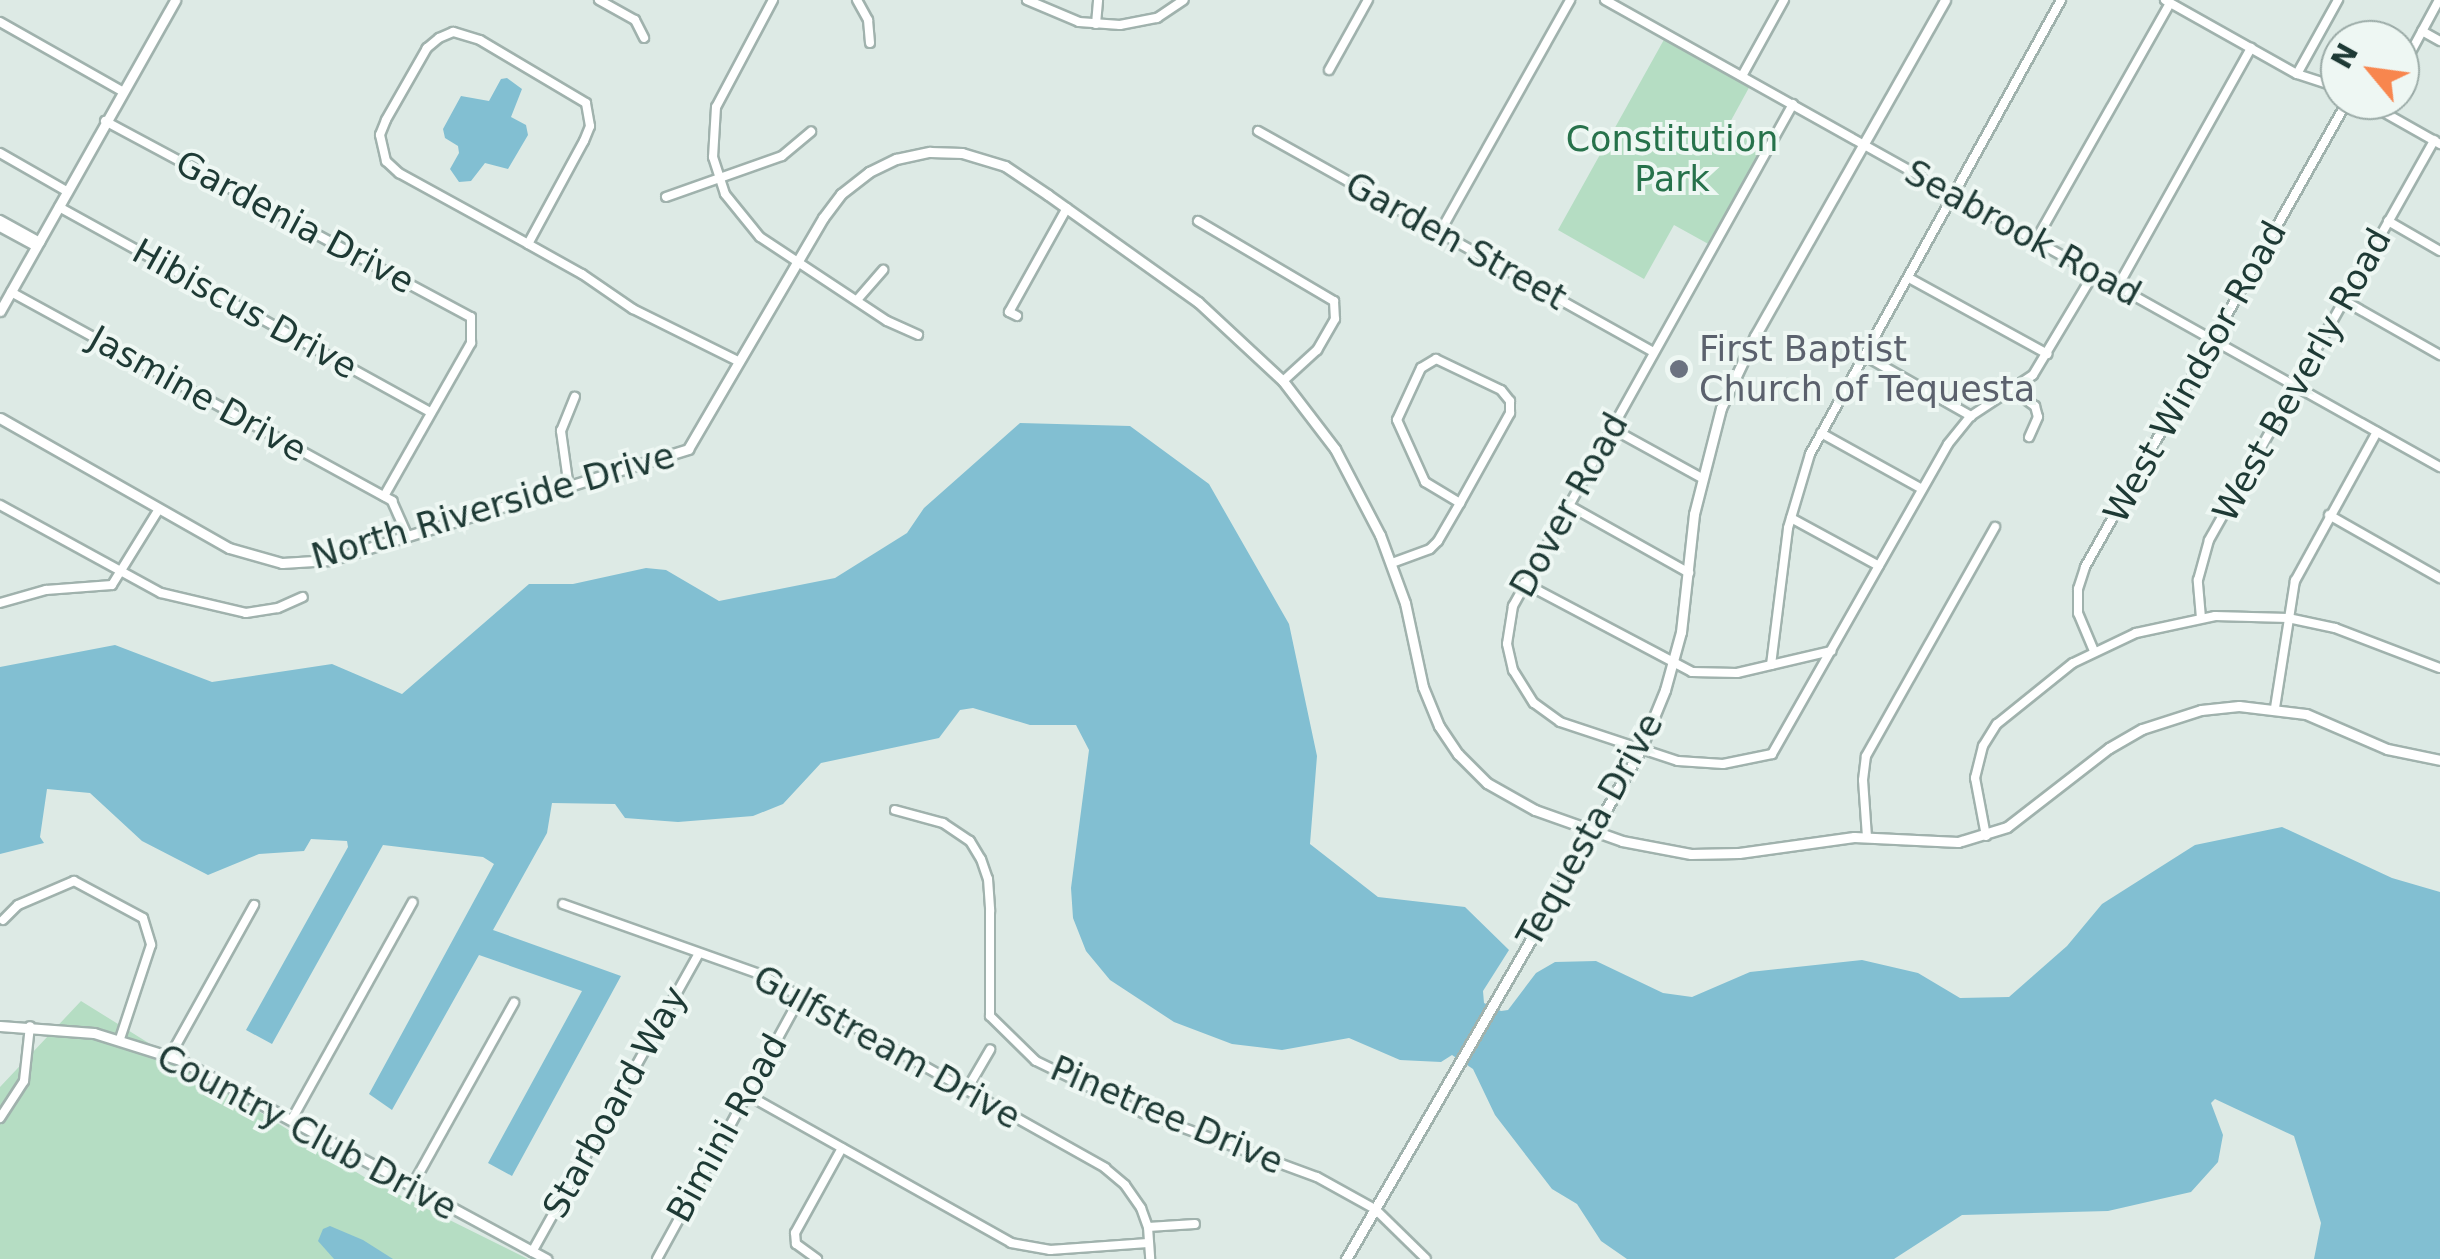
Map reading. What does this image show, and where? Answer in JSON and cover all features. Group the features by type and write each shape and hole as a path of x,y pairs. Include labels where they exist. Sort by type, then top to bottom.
{"street":[{"path":"0,311 175,0"},
{"path":"599,0 636,20 644,38"},
{"path":"773,0 716,107 712,140 718,179 748,226 918,336"},
{"path":"857,0 868,20 870,43"},
{"path":"1028,0 1062,18 1096,24 1157,18 1184,0"},
{"path":"1096,24 1098,0"},
{"path":"1329,70 1368,0"},
{"path":"1440,232 1570,0"},
{"name":"Seabrook Road","path":"1605,0 2440,467"},
{"path":"1627,12 1634,0"},
{"path":"1742,76 1784,0"},
{"name":"Tequesta Drive","path":"1346,1259 1640,750 1673,666 1700,477 1738,368 1945,0"},
{"path":"1771,665 1802,475 2062,0"},
{"path":"2297,74 2338,0"},
{"path":"2420,35 2440,0"},
{"path":"2036,240 2167,1 2297,74 2320,81"},
{"path":"0,22 122,92"},
{"path":"2422,31 2440,41"},
{"path":"528,244 584,141 590,126 586,103 480,40 453,32 427,48 386,120 380,135 386,161 633,310 740,362"},
{"path":"2118,286 2252,48"},
{"name":"Dover Road","path":"1793,104 1524,583 1509,618 1513,670 1525,693 1560,722 1640,750 1701,764 1767,758 1948,444 1972,416 2033,375 2094,272"},
{"name":"West Windsor Road","path":"2094,651 2078,613 2081,578 2337,120"},
{"path":"2398,120 2437,142"},
{"name":"Gardenia Drive","path":"105,121 466,314 474,322 473,332 431,412"},
{"name":"Garden Street","path":"1258,130 1654,352"},
{"path":"666,197 782,156 811,132"},
{"name":"West Beverly Road","path":"2201,618 2198,580 2208,540 2437,142"},
{"name":"North Riverside Drive","path":"0,418 229,548 282,564 330,560 688,449 823,218 850,186 880,166 920,153 962,152 989,159 1021,175 1206,308 1283,381 1352,477 1392,564 1430,707 1465,762 1516,802 1656,849 1715,854 1867,837 1944,842 1986,836"},
{"path":"0,153 68,192"},
{"name":"Hibiscus Drive","path":"60,207 431,412"},
{"path":"1017,316 1010,312 1067,208"},
{"path":"1198,221 1334,301 1335,318 1317,350 1283,381"},
{"path":"2388,222 2440,251"},
{"path":"0,224 38,244"},
{"path":"857,300 883,270"},
{"path":"1909,278 2047,354"},
{"name":"Jasmine Drive","path":"11,292 384,496"},
{"path":"2343,300 2440,355"},
{"path":"1867,357 1972,416"},
{"path":"1392,564 1435,546 1460,503 1511,407 1501,390 1447,360 1436,359 1421,368 1397,420 1424,482 1460,503"},
{"path":"2014,391 2034,406 2038,416 2029,437"},
{"path":"570,488 561,431 575,397"},
{"path":"408,537 398,510 384,496 431,412"},
{"path":"1611,428 1700,477"},
{"path":"2275,708 2294,581 2376,432"},
{"path":"1822,433 1922,489"},
{"path":"0,504 162,593 230,612 262,612 303,597"},
{"path":"1568,506 1688,573"},
{"path":"0,604 46,590 112,585 159,509"},
{"path":"2330,515 2440,578"},
{"path":"1792,518 1878,566"},
{"path":"1867,837 1863,780 1866,756 1995,527"},
{"path":"1524,583 1673,666 1719,675 1831,651"},
{"path":"2440,668 2336,628 2288,618 2201,618 2148,630 2094,651 2011,710 1989,734 1975,778 1986,836 2021,818 2109,748 2142,729 2201,710 2275,708 2320,719 2388,749 2440,760"},
{"name":"Pinetree Drive","path":"895,810 952,828 970,841 982,859 990,911 990,1016 1036,1061 1143,1113 1318,1177 1375,1210 1426,1259"},
{"path":"4,920 18,905 74,881 143,918 150,945 120,1039"},
{"path":"292,1120 413,902"},
{"name":"Gulfstream Drive","path":"562,904 760,974 1104,1168 1134,1196 1148,1227"},
{"path":"170,1056 254,905"},
{"name":"Starboard Way","path":"532,1252 698,953"},
{"name":"Bimini Road","path":"656,1259 800,998"},
{"path":"412,1186 514,1002"},
{"name":"Country Club Drive","path":"0,1026 30,1026 120,1039 170,1056 546,1259"},
{"path":"0,1118 24,1081 30,1026"},
{"path":"966,1092 990,1050"},
{"path":"746,1094 1024,1247 1050,1250 1148,1243"},
{"path":"817,1259 796,1244 795,1233 842,1148"},
{"path":"1150,1259 1148,1227 1195,1224"}],"green space":[{"name":"Constitution Park","path":"1666,36 1751,84 1728,126 1767,148 1712,246 1674,225 1644,279 1558,230"},
{"path":"81,1001 369,1180 528,1259 0,1259 0,1087"}],"water":[{"path":"507,78 522,89 511,117 526,125 528,135 508,169 485,163 471,181 459,182 450,169 459,153 458,146 445,138 443,129 461,96 489,101 501,79"},
{"path":"1020,423 1130,426 1209,484 1289,624 1317,756 1310,844 1378,897 1465,907 1509,950 1483,991 1484,1003 1501,1011 1508,1010 1536,973 1555,962 1596,961 1663,993 1692,997 1750,972 1862,960 1918,973 1960,998 2009,997 2067,946 2102,904 2195,845 2282,827 2392,878 2440,892 2440,1259 2314,1259 2321,1223 2294,1136 2215,1099 2211,1103 2223,1135 2218,1162 2191,1192 2108,1211 1962,1215 1894,1259 1627,1259 1601,1241 1577,1204 1552,1189 1495,1115 1473,1069 1452,1055 1441,1062 1400,1060 1349,1038 1282,1050 1232,1044 1174,1022 1110,980 1086,951 1073,918 1071,888 1089,750 1076,725 1030,725 973,708 960,710 939,738 821,763 783,804 753,816 678,822 625,818 615,804 552,803 547,833 493,930 621,976 512,1176 488,1163 582,991 479,955 392,1110 369,1094 494,864 483,857 383,845 272,1044 246,1030 348,847 347,841 311,839 304,851 259,854 208,875 142,841 90,793 47,789 40,837 44,843 0,854 0,667 115,645 212,682 332,664 402,694 529,584 573,584 646,568 666,570 719,601 835,578 907,533 924,508"},
{"path":"330,1226 393,1259 334,1259 318,1241 323,1229"}],"place":[{"name":"First Baptist Church of Tequesta","path":"1679,369"}]}
